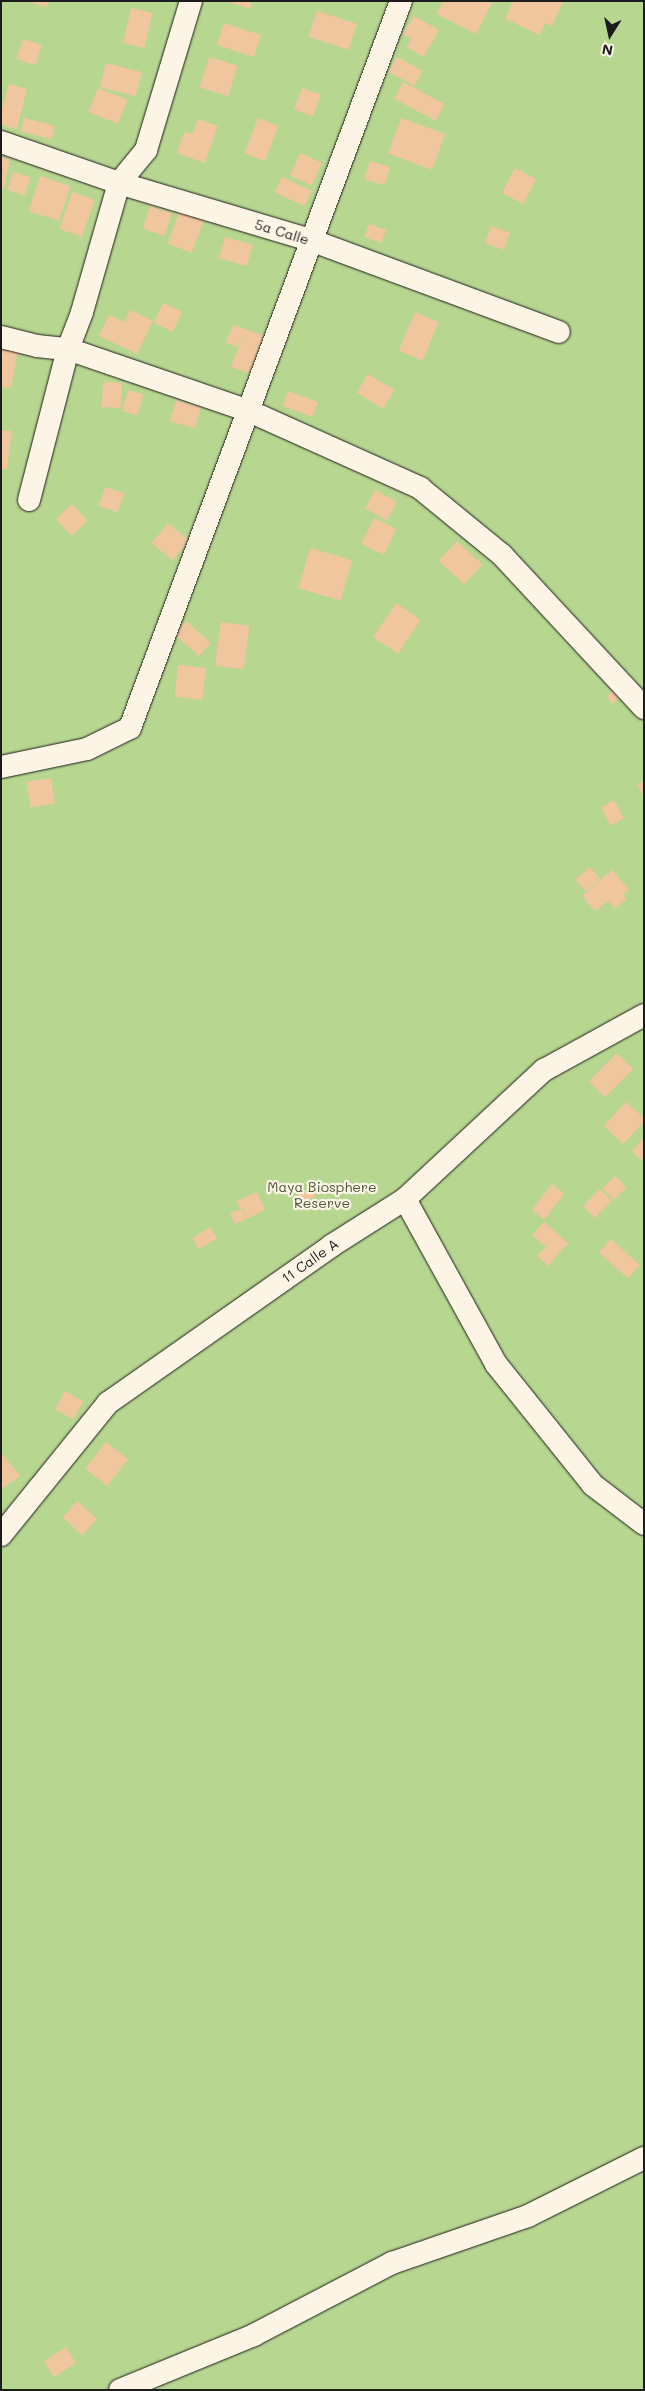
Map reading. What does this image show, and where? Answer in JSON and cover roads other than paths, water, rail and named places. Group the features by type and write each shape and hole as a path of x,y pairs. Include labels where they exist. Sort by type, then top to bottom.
{"street":[{"path":"29,500 68,349 82,312 119,182 146,150 191,1"},
{"path":"1,767 86,749 130,728 401,1"},
{"name":"5a Calle","path":"1,142 119,182 313,241 559,332"},
{"path":"1,337 37,346 68,349 249,411 420,488 502,555 644,708"},
{"name":"11 Calle A","path":"1,1535 108,1403 331,1246 405,1199 544,1070 644,1015"},
{"path":"405,1199 496,1364 594,1485 644,1524"},
{"path":"120,2390 254,2335 392,2263 528,2216 644,2158"}],"park label":[{"name":"Maya Biosphere Reserve","path":"322,1196"}]}
